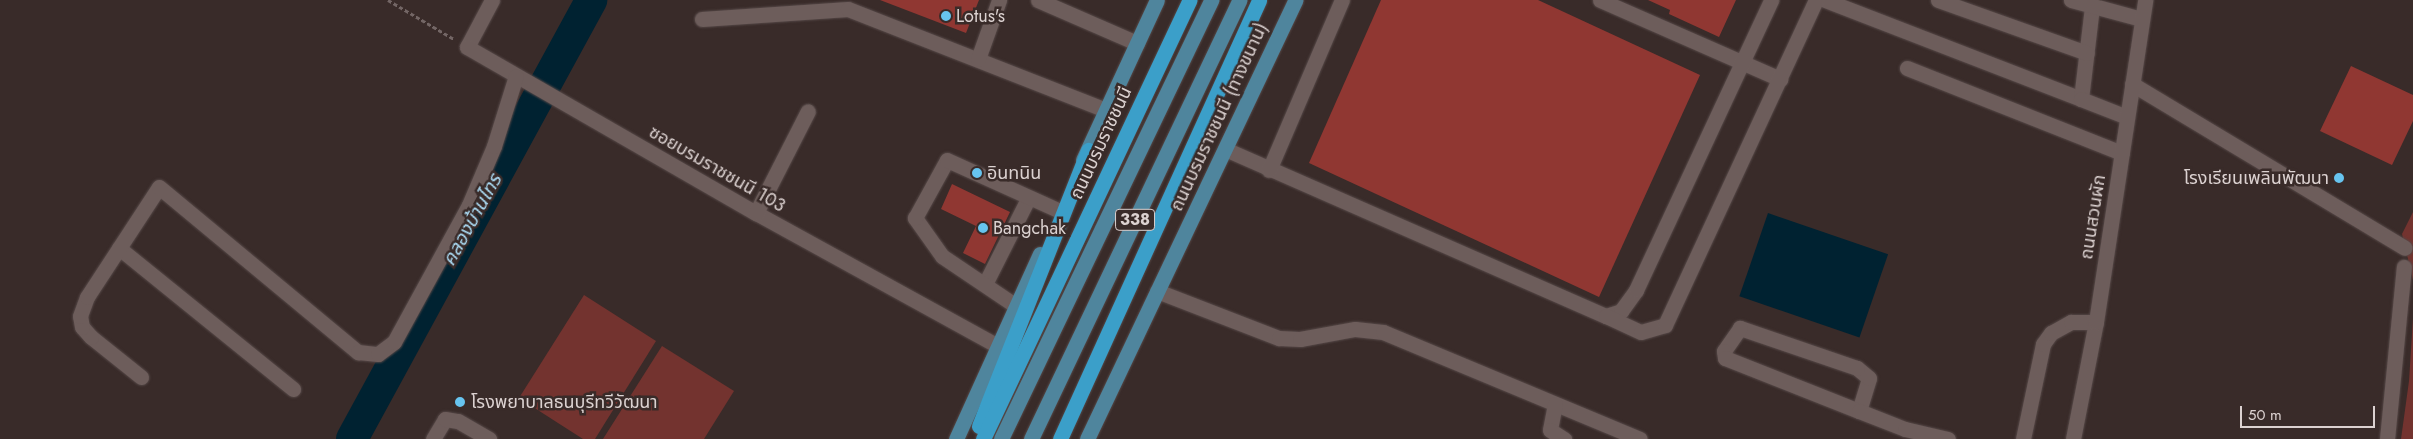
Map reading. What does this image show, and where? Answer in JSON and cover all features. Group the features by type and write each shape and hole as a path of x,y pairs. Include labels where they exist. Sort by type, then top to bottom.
{"highway":[{"name":"ถนนบรมราชชนนี","path":"983,439 1190,0"},
{"name":"338","path":"1060,439 1259,0"},
{"path":"974,439 1088,150"}],"main road":[{"path":"956,439 1157,0"},
{"name":"338","path":"1001,439 1211,0"},
{"name":"338","path":"1031,439 1239,0"},
{"name":"ถนนบรมราชชนนี (ทางขนาน)","path":"1088,439 1294,0"}],"street":[{"path":"467,47 492,0"},
{"path":"978,59 999,0"},
{"path":"1038,0 1137,43"},
{"path":"1269,170 1342,0"},
{"path":"1600,0 1780,79"},
{"path":"1606,316 1621,311 1636,290 1771,0"},
{"path":"1225,150 1641,332 1665,325 1816,0"},
{"path":"1825,0 2127,117"},
{"path":"1938,0 2086,53"},
{"path":"2071,0 2092,8 2142,19"},
{"name":"ถนนสวนผัก","path":"2073,439 2096,322 2145,0"},
{"path":"702,19 843,4 1106,110"},
{"path":"2081,98 2092,8"},
{"name":"ซอยบรมราชชนนี 103","path":"467,47 519,79 756,213 998,346"},
{"path":"1907,68 2122,153"},
{"path":"142,377 91,337 82,327 80,316 86,297 159,187 358,352 378,354 394,342 469,205 519,79"},
{"path":"2132,84 2409,245 2408,272 2387,439"},
{"path":"756,213 808,111"},
{"path":"1016,306 942,256 915,218 947,160 1028,199 1060,211"},
{"path":"985,284 1028,199"},
{"path":"119,248 293,389"},
{"path":"1157,291 1279,338 1300,339 1355,328 1383,332 1640,439"},
{"path":"2023,439 2043,344 2050,333 2071,322 2096,322"},
{"path":"1859,411 1869,378 1857,368 1740,328 1724,350 1725,358 1859,411 1905,429 1948,439"},
{"path":"1555,404 1550,430 1564,439"},
{"path":"433,439 445,419 485,438"}],"path":[{"path":"388,0 467,47"}],"shaded area":[{"path":"2413,212 2413,280 2402,234"},
{"path":"584,295 656,341 595,439 583,439 519,398"},
{"path":"2413,318 2413,439 2401,439 2409,381"},
{"path":"662,346 734,391 704,439 603,439"}],"water":[{"path":"1768,213 1888,254 1859,338 1739,296"}],"building":[{"name":"Lotus's","path":"880,0 979,0 966,33"},
{"path":"1381,0 1538,0 1700,75 1599,297 1309,163"},
{"path":"1648,0 1736,0 1719,37 1669,14 1670,10"},
{"path":"2351,66 2413,95 2413,121 2392,165 2320,131"},
{"path":"952,184 1010,212 985,264 963,253 976,226 941,209"}],"waterway":[{"name":"คลองบ้านไทร","path":"352,439 591,0"}],"place":[{"name":"Lotus's","path":"946,16"},
{"name":"อินทนิน","path":"977,173"},
{"name":"โรงเรียนเพลินพัฒนา","path":"2339,178"},
{"name":"Bangchak","path":"983,228"},
{"name":"โรงพยาบาลธนบุรีทวีวัฒนา","path":"460,402"}]}
